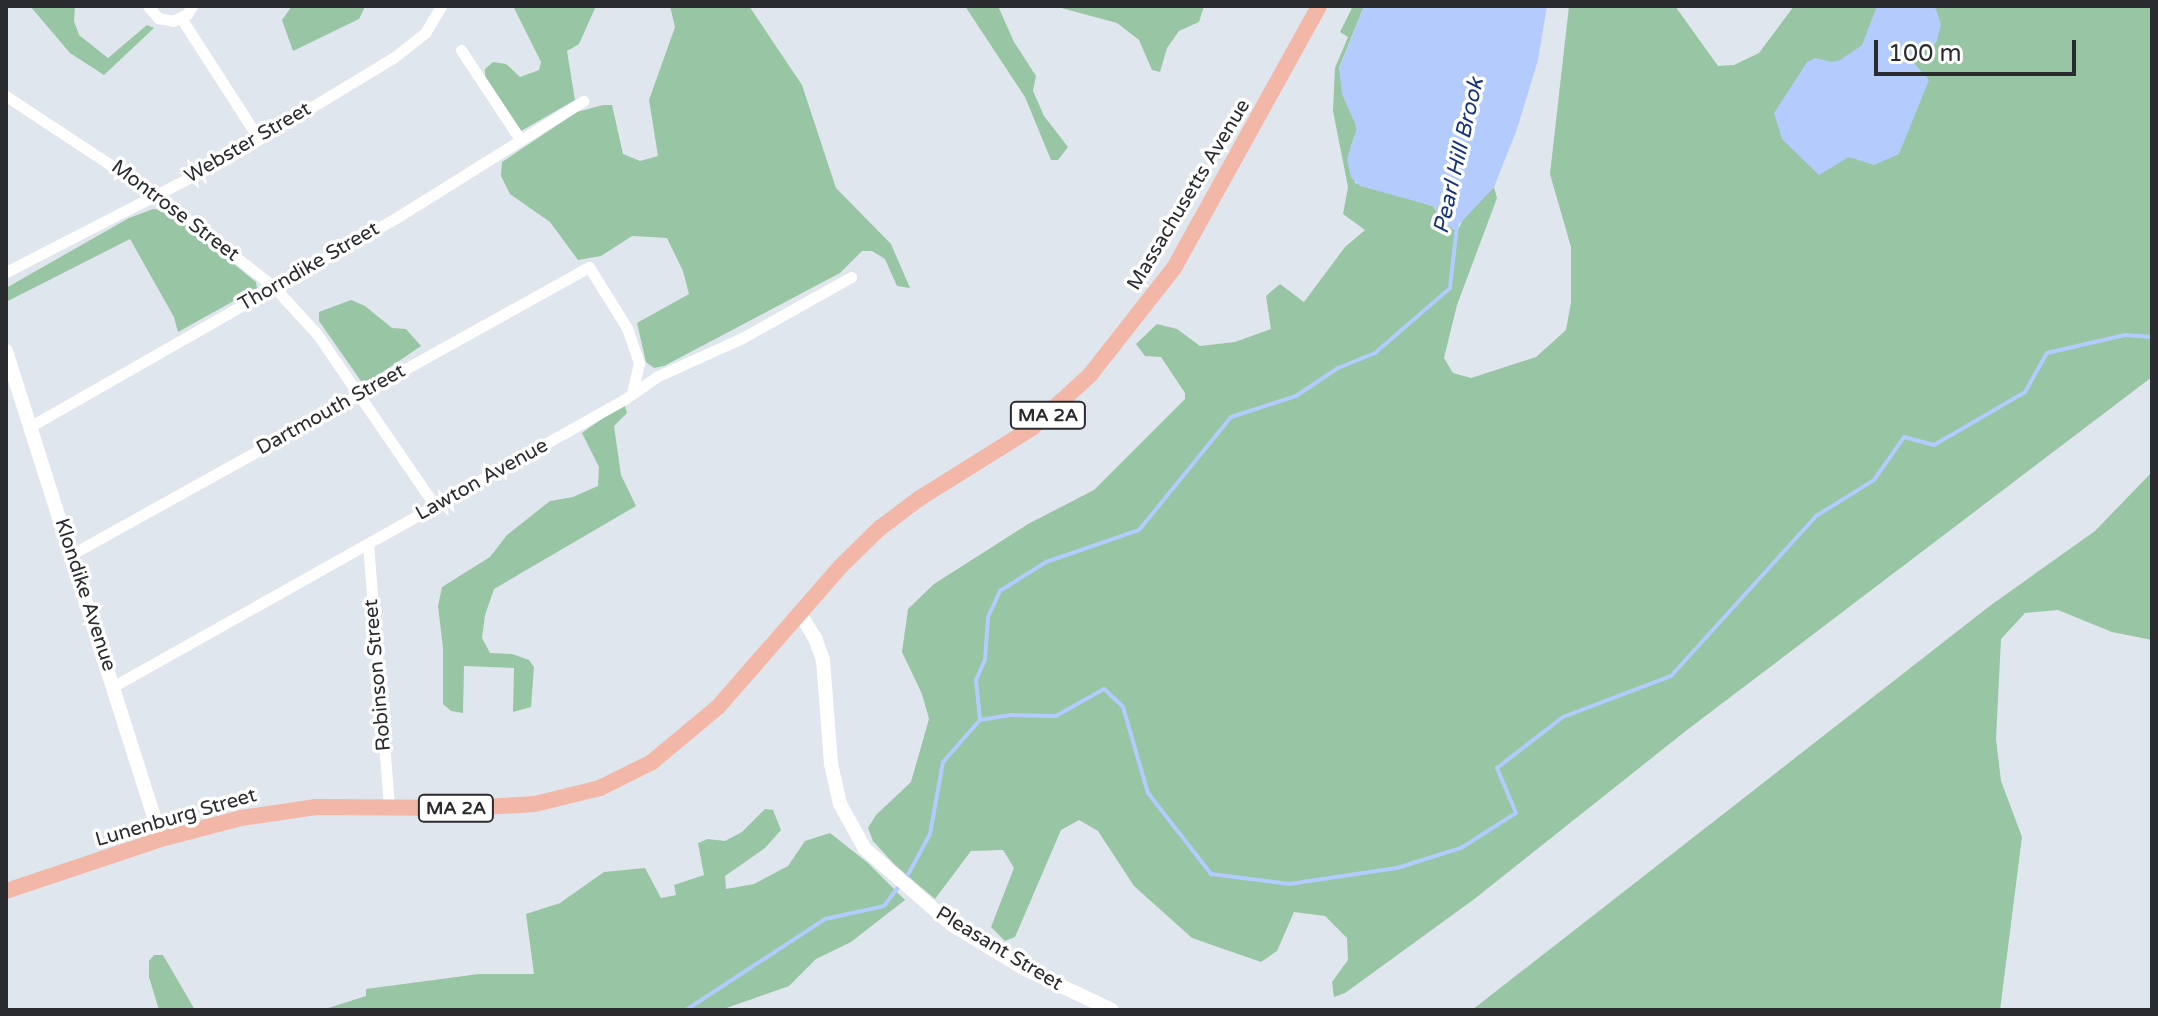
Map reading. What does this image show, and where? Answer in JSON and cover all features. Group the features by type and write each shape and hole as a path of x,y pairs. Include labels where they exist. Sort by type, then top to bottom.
{"main road":[{"name":"Massachusetts Avenue","path":"682,740 724,701 841,566 880,528 920,498 1032,428 1067,398 1123,337 1174,268 1319,6"},
{"name":"Lunenburg Street","path":"6,891 161,839 284,810 502,807 561,799 627,777 682,740"}],"street":[{"path":"148,6 165,21 181,18 192,6"},
{"name":"Webster Street","path":"6,272 259,139 393,58 425,33 441,6"},
{"path":"181,18 259,139"},
{"path":"461,50 520,139"},
{"name":"Montrose Street","path":"6,96 156,195 274,287 317,334 435,506"},
{"name":"Thorndike Street","path":"31,426 437,194 583,101"},
{"name":"Dartmouth Street","path":"72,554 589,267 627,328 639,363 632,394"},
{"name":"Lawton Avenue","path":"114,686 632,394 656,377 742,338 851,277"},
{"name":"Klondike Avenue","path":"8,361 161,839"},
{"name":"Robinson Street","path":"368,544 389,807"},
{"name":"Pleasant Street","path":"801,615 815,638 823,660 831,764 843,813 865,849 944,919 1004,957 1112,1010"}],"green space":[{"path":"30,6 75,6 74,21 79,35 108,58 147,25 154,28 104,75 70,53"},
{"path":"292,6 364,6 364,9 359,19 293,51 282,20"},
{"path":"513,6 596,6 579,44 567,51 575,100 521,131 485,79 485,69 493,62 506,64 520,77 539,70 541,62"},
{"path":"670,6 749,6 802,85 836,188 891,244 910,288 897,286 885,259 872,251 862,251 840,273 664,366 654,368 646,362 637,323 689,294 683,271 667,238 632,236 601,256 578,260 550,222 510,194 501,176 502,162 577,112 603,105 612,105 623,154 640,161 658,156 649,100 675,27"},
{"path":"965,6 998,6 1014,42 1036,76 1033,91 1044,116 1068,147 1058,160 1051,160 1025,97"},
{"path":"1054,6 1204,6 1199,22 1179,31 1167,48 1160,72 1152,70 1139,40 1117,23"},
{"path":"1353,6 1364,6 1339,68 1357,129 1351,146 1355,183 1433,206 1443,222 1459,228 1464,217 1494,187 1497,198 1457,305 1444,358 1453,373 1471,378 1536,357 1566,330 1571,302 1571,247 1550,174 1569,6 1675,6 1718,66 1734,65 1759,53 1794,6 2152,6 2152,377 1687,730 1473,900 1345,993 1334,997 1332,982 1348,960 1347,938 1325,916 1294,912 1277,951 1261,962 1192,938 1134,886 1098,831 1079,820 1061,830 1015,937 1005,941 991,927 1014,868 1003,850 971,851 935,899 895,865 873,841 868,828 876,815 911,782 929,719 922,694 902,652 908,609 934,584 1028,524 1094,490 1185,399 1185,393 1161,357 1145,356 1136,344 1157,324 1177,329 1200,346 1235,342 1271,329 1266,296 1280,284 1304,302 1345,247 1365,230 1343,214 1348,187 1333,111 1335,68 1348,37 1340,32"},
{"path":"153,209 167,210 256,282 257,288 178,332 174,317 130,239 6,302 6,288 129,218"},
{"path":"351,300 365,306 392,328 406,329 421,346 371,380 361,381 319,321 319,312"},
{"path":"624,403 627,413 614,426 621,475 636,506 494,589 485,615 482,638 490,653 512,654 529,660 534,667 531,707 513,712 514,668 464,666 463,713 451,711 443,704 443,648 438,606 442,587 490,557 507,535 550,501 573,497 598,486 599,467 582,433"},
{"path":"2152,472 2152,640 2112,632 2058,610 2025,613 2001,639 1996,739 2001,781 2022,837 2000,1010 1472,1010 1991,605 2095,531"},
{"path":"765,809 773,810 781,830 765,848 725,876 726,889 754,884 788,866 805,841 830,833 868,863 905,900 851,942 816,959 789,986 721,1010 322,1010 366,996 366,989 479,974 534,974 526,914 560,903 604,872 645,868 661,898 676,895 674,885 704,875 698,843 708,839 725,841 742,832"},
{"path":"154,955 163,955 195,1010 159,1010 149,977 149,961"}],"water":[{"path":"1364,6 1547,6 1538,60 1517,129 1494,187 1454,230 1443,222 1433,206 1360,186 1351,177 1347,159 1357,128 1342,94 1339,69"},
{"path":"1877,6 1931,6 1936,9 1941,25 1936,43 1930,49 1913,53 1911,60 1929,80 1899,154 1874,165 1849,157 1819,175 1782,139 1774,113 1807,62 1815,58 1832,62 1840,60 1862,45"}],"waterway":[{"name":"Pearl Hill Brook","path":"686,1010 825,919 884,906 909,873 930,834 943,762 980,720 976,680 985,660 988,617 1000,591 1046,562 1139,530 1231,417 1296,396 1338,368 1375,353 1450,288 1457,226"},
{"path":"980,720 1010,715 1056,716 1104,689 1123,707 1148,793 1211,874 1289,884 1397,868 1461,848 1516,813 1497,768 1563,717 1671,676 1816,516 1874,480 1904,437 1934,445 2025,392 2047,353 2125,335 2152,337"}]}
